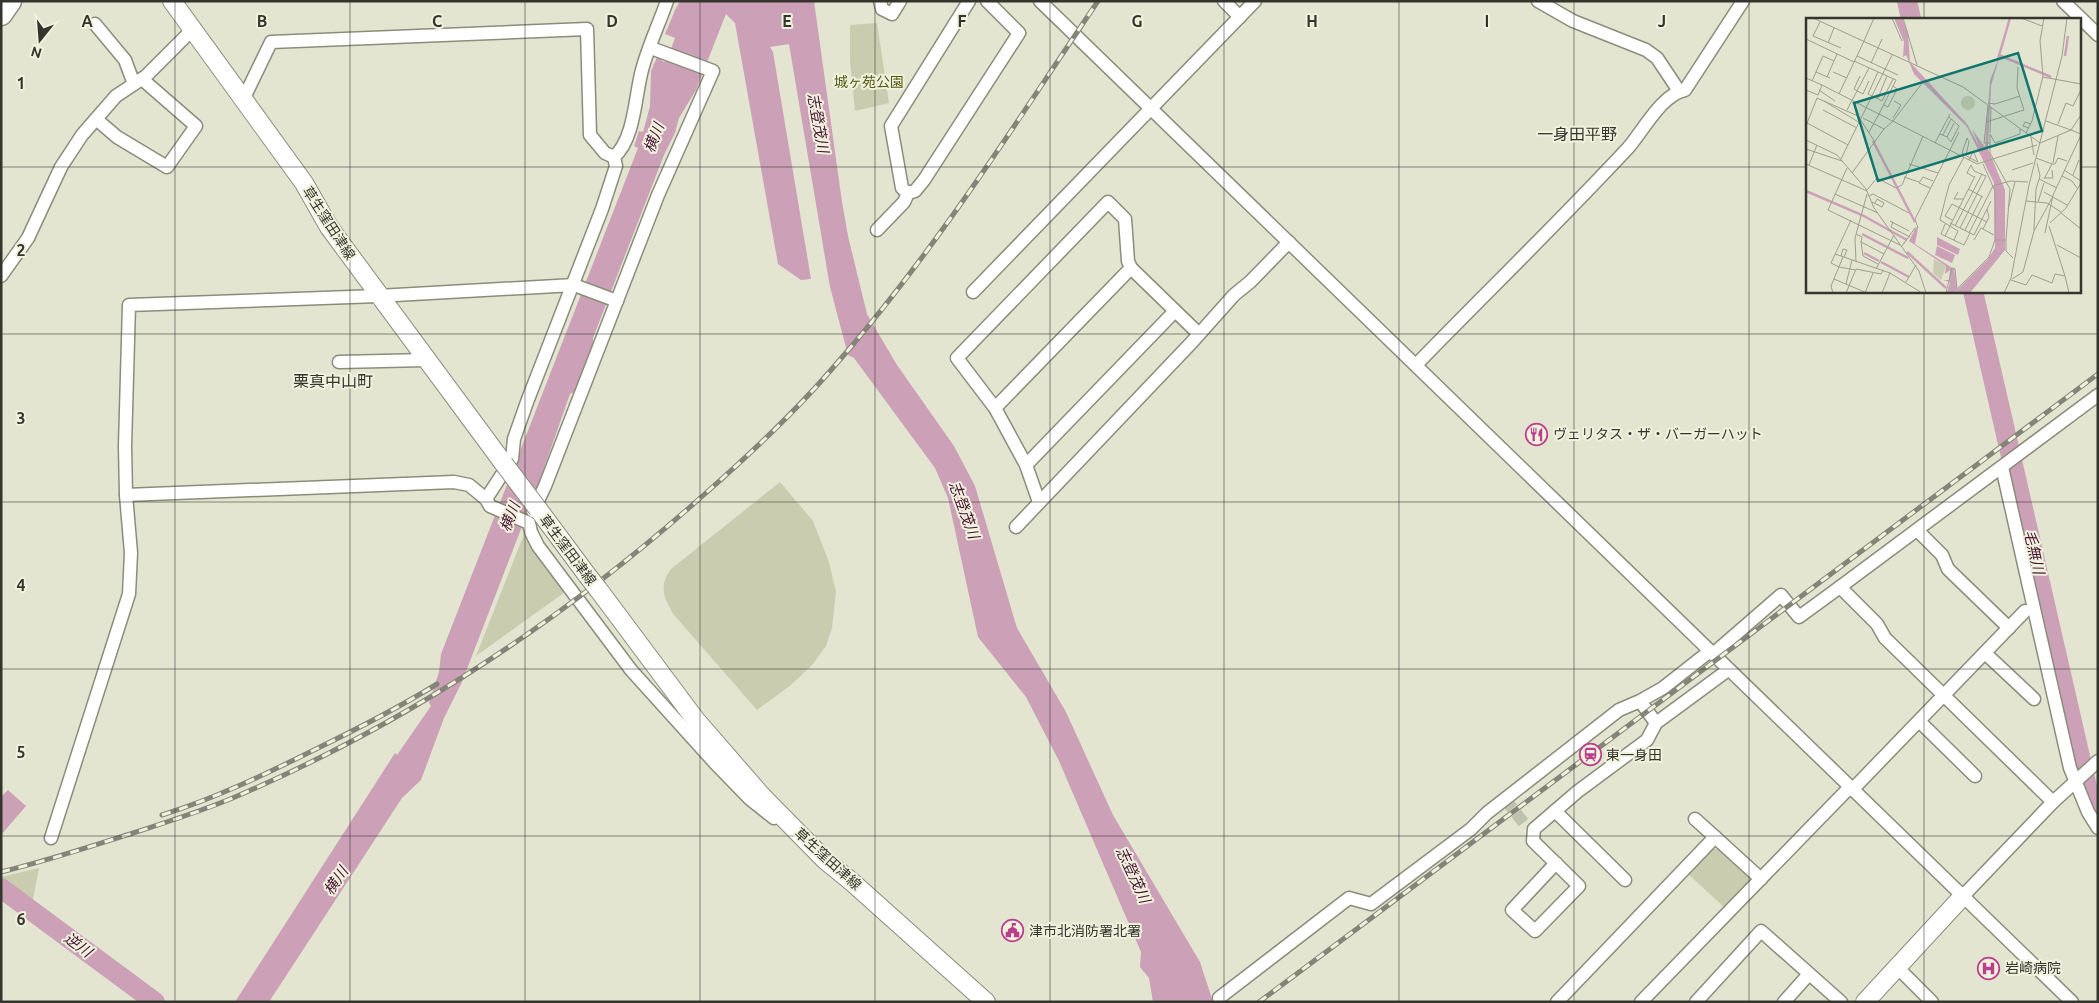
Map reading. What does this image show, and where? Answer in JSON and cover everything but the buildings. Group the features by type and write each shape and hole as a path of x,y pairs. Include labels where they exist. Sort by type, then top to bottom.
{"highway":[{"path":"1,14 10,1"}],"main road":[{"name":"草生窪田津線","path":"172,1 304,183 329,227 378,296 504,464 531,518 587,575 695,719 761,795 825,860 860,888 986,1002"},
{"path":"1865,1002 1963,896"}],"street":[{"path":"614,157 620,152 631,126 642,70 667,1"},
{"path":"880,1 882,9 892,14 900,1"},
{"path":"908,193 902,188 891,126 969,1"},
{"path":"908,193 915,191 924,180 1018,33 987,1"},
{"path":"1040,1 2072,1002"},
{"path":"1224,1 1240,17"},
{"path":"973,292 1255,1"},
{"path":"1538,1 1573,21 1646,50 1657,58 1679,91"},
{"path":"1416,365 1628,147 1666,100 1679,91 1685,90 1743,1"},
{"path":"2063,1 2080,18"},
{"path":"2082,19 2098,35"},
{"path":"94,24 125,60 138,81 196,126 167,167 117,137 96,119"},
{"path":"1,276 28,238 61,167 73,147 116,96 138,81 192,30"},
{"path":"243,100 271,42 587,30 590,135 605,153 614,157"},
{"path":"650,48 713,71 658,195 531,518 530,532 538,546 635,676 750,799 775,820 782,816"},
{"path":"488,503 512,459 514,439 574,285 616,166 614,157"},
{"path":"877,230 904,202 908,193"},
{"path":"1039,502 1026,465 995,408 957,358 1108,202 1126,218 1128,261 1131,268 1199,334"},
{"path":"1016,527 1234,296 1289,242"},
{"path":"995,408 1131,268"},
{"path":"51,838 55,831 129,594 131,553 126,495 125,446 129,305 378,296 574,285 616,301"},
{"path":"1026,465 1175,310"},
{"path":"339,362 426,360"},
{"path":"1219,998 1349,898 1371,904 1471,830 1487,813 1619,710 1663,688 1712,653 1781,595 1799,617 2098,395"},
{"path":"2002,466 2070,768 2088,812 2098,828"},
{"path":"126,495 454,482 469,485 488,503 531,518"},
{"path":"1917,530 1942,555 1948,569 2009,628"},
{"path":"1840,588 1877,624 1885,638 2053,802"},
{"path":"1642,1002 2025,611"},
{"path":"1985,653 2034,698"},
{"path":"1556,863 1512,910 1535,931 1579,886 1556,863 1533,841 1531,828 1555,812 1577,792 1647,740 1656,723 1728,670"},
{"path":"1640,701 1656,723"},
{"path":"1918,721 1975,776"},
{"path":"1963,896 2053,802 2095,764"},
{"path":"1555,812 1625,880"},
{"path":"1695,819 1761,879"},
{"path":"1557,1002 1715,837"},
{"path":"1696,1002 1761,931 1841,1002"},
{"path":"1897,967 1932,1002"},
{"path":"1784,1002 1809,974"}],"green space":[{"name":"城ヶ苑公園","path":"877,23 889,103 855,111 850,61 850,25"},
{"path":"780,482 813,521 829,562 836,592 832,628 826,646 813,664 791,685 757,710 674,615 665,598 664,587 667,575 671,569"},
{"path":"526,529 565,592 476,656"},
{"path":"1710,849 1720,849 1749,875 1748,885 1725,908 1687,873"},
{"path":"39,868 32,904 1,882 1,877"}],"water":[{"path":"680,1 814,1 842,202 848,236 867,314 897,365 954,446 975,486 1017,628 1066,712 1113,815 1200,962 1213,1002 1153,1002 1149,978 1140,967 1141,952 1059,761 1026,697 978,637 948,498 935,468 854,358 848,355 830,287 789,44 770,47 773,52 811,279 801,280 778,264 735,23 726,14 696,90 679,118 675,133 664,155 593,338 593,345 576,391 570,394 538,485 462,682 444,718 421,780 402,798 269,1002 235,1002 395,753 397,755 431,706 429,703 439,672 441,654 638,148 634,146 639,131 643,132 650,106 651,71 657,57 664,62 667,60 675,38 665,34"},
{"path":"8,790 26,806 1,835 1,797"}],"waterway":[{"name":"毛無川","path":"1907,1 1911,18"},
{"name":"毛無川","path":"1973,292 2087,787 2098,812"},
{"name":"逆川","path":"1,888 155,1002"}],"tunnel":[{"path":"1505,799 1527,827"}],"railway":[{"path":"1,872 67,854 210,807 299,768 362,736 483,664 599,582 654,538 739,463 817,386 868,327 970,190 1098,1"},
{"path":"1259,1002 2098,374"},
{"path":"162,815 221,793 278,767 347,734 437,684"}],"place":[{"name":"ヴェリタス・ザ・バーガーハット","path":"1537,434"},
{"name":"東一身田","path":"1590,755"},
{"name":"津市北消防署北署","path":"1013,931"},
{"name":"岩崎病院","path":"1989,968"}],"district":[{"name":"一身田平野","path":"1577,134"},
{"name":"栗真中山町","path":"333,381"}],"water label":[{"name":"志登茂川","path":"818,123"},
{"name":"横川","path":"654,138"},
{"name":"志登茂川","path":"964,510"},
{"name":"横川","path":"510,517"},
{"name":"志登茂川","path":"1133,875"},
{"name":"横川","path":"336,881"}]}
